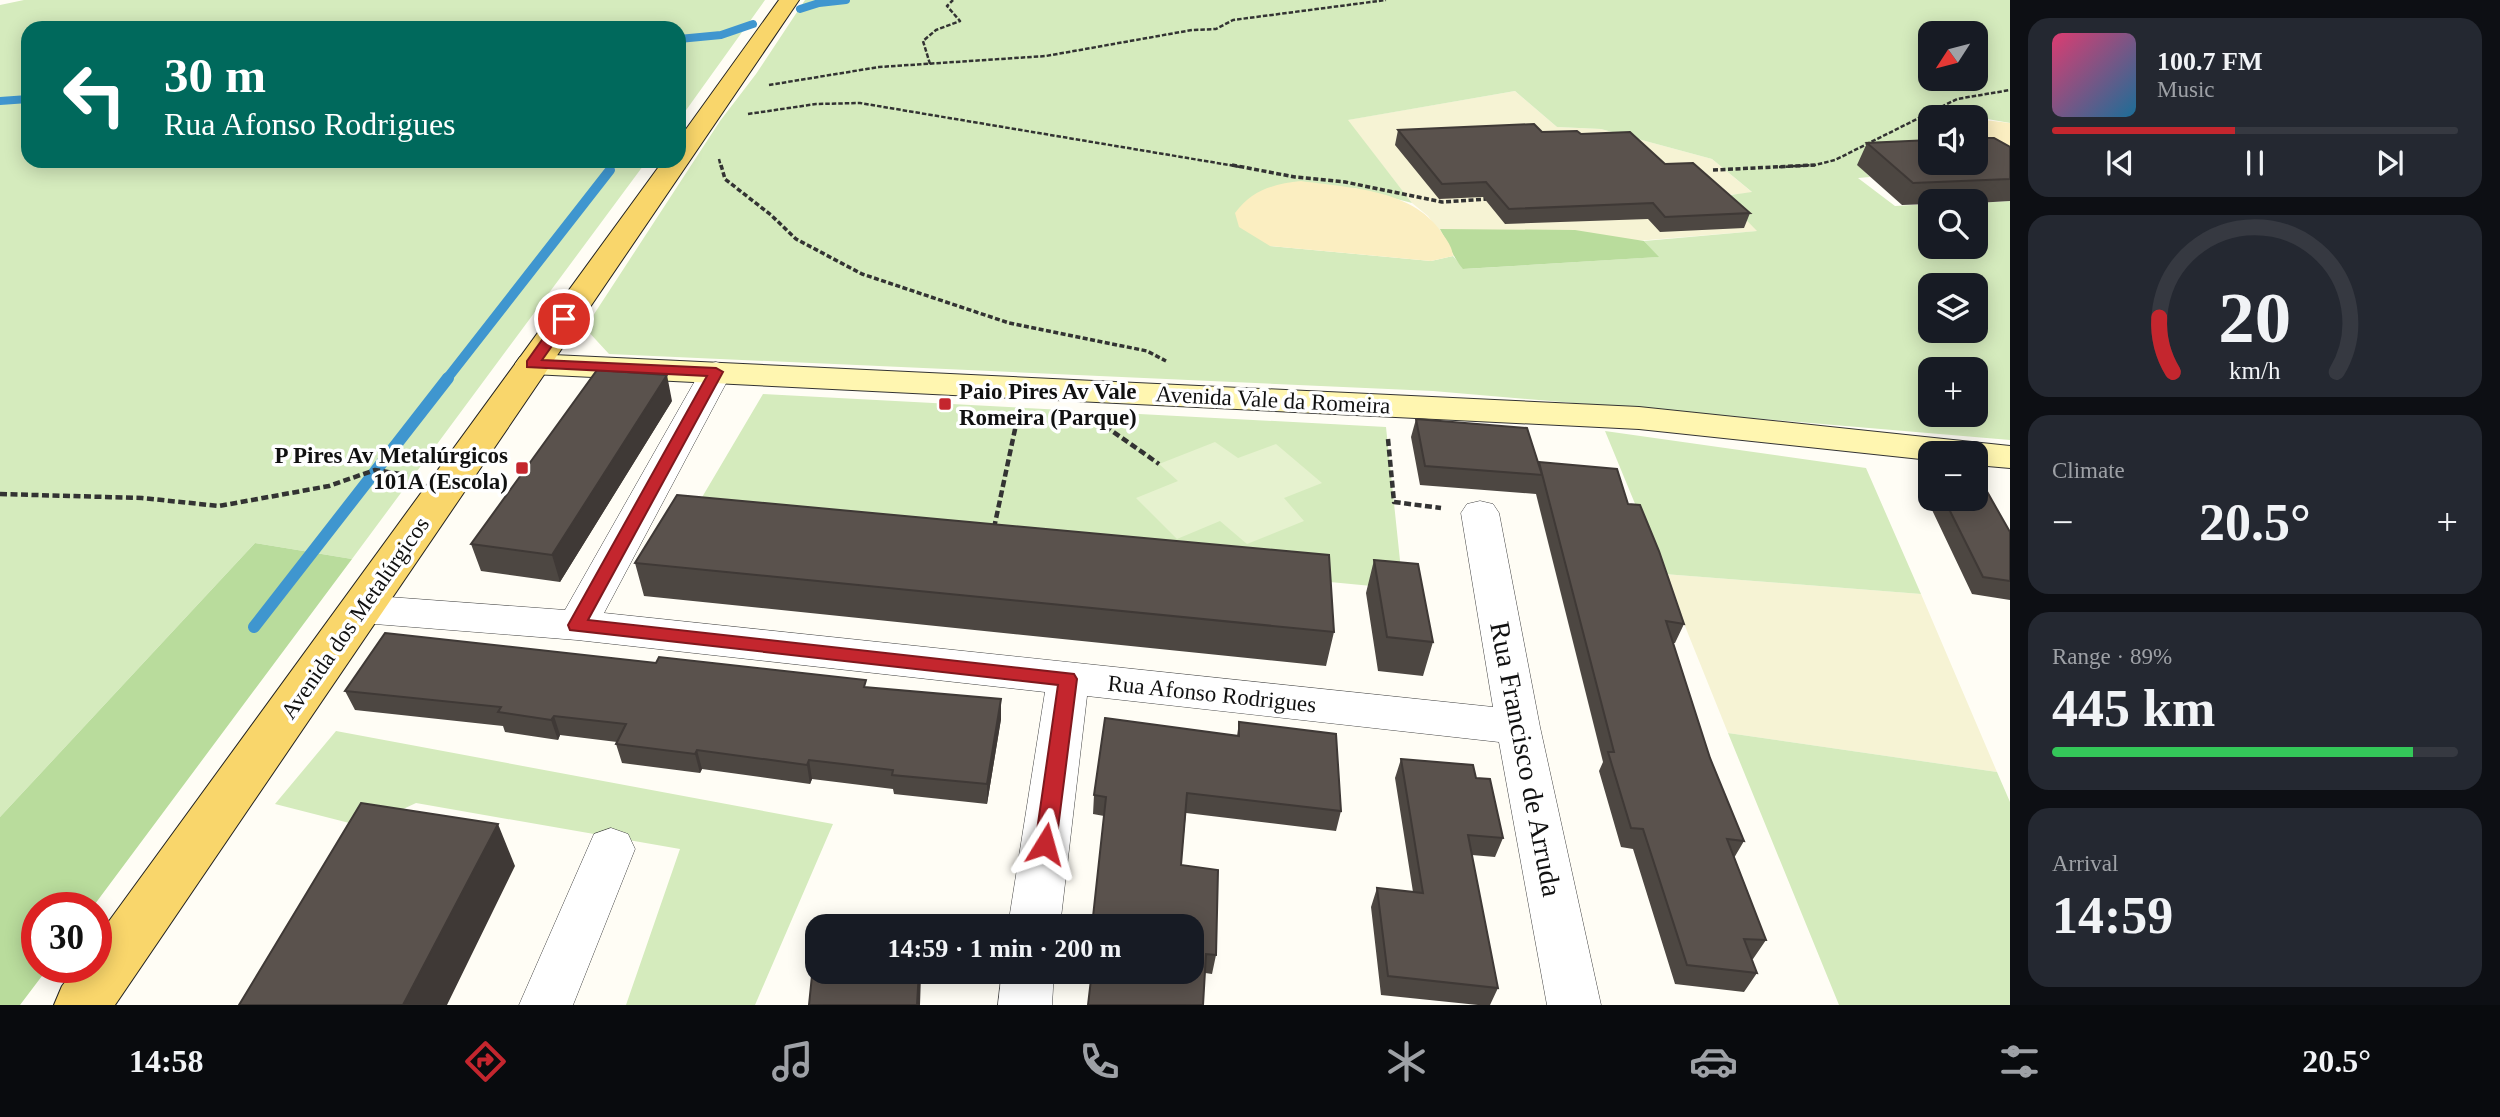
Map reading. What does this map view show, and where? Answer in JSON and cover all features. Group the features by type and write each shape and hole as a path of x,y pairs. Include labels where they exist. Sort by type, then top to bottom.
{"main road":[{"path":"686,146 789,0"},
{"name":"Avenida dos Metalúrgicos","path":"82,1005 671,168"}],"street":[{"name":"Avenida Vale da Romeira","path":"532,364 1639,418 1918,448"},
{"path":"577,625 716,372"},
{"path":"1988,455 2010,457"},
{"name":"Rua Francisco de Arruda","path":"1480,513 1518,727 1574,1005"},
{"name":"Rua Afonso Rodrigues","path":"362,609 577,625 1518,727"},
{"path":"1036,914 1068,679"},
{"path":"546,1005 611,849"},
{"path":"1025,1005 1027,984"}],"path":[{"path":"930,64 923,41 936,30 958,23 960,20 947,6 953,0"},
{"path":"726,91 879,66 1046,56 1192,30 1216,29 1233,20 1386,0"},
{"path":"1713,170 1815,165 1835,160 1957,99 2010,90"},
{"path":"706,119 816,104 860,103 1163,152 1295,177 1345,182 1442,202 1497,198"},
{"path":"686,156 719,158 725,179 771,215 796,239 862,274 1009,323 1147,351 1202,380 1201,396"},
{"path":"1385,406 1394,502 1480,513"},
{"path":"992,536 1017,417 1030,418"},
{"path":"1092,424 1104,425 1159,464"},
{"path":"0,494 142,498 219,506 329,486 375,470 411,476"}],"shaded area":[{"path":"1515,91 1557,127 1601,129 1712,159 1753,193 1724,195 1758,231 1453,256 1452,249 1428,216 1412,203 1347,120"},
{"path":"1664,574 1921,594 1997,772 1728,733"}],"green space":[{"path":"24,0 765,0 686,110 686,21 21,21 21,168 642,168 352,559 255,543 0,817 0,5"},
{"path":"805,0 2010,0 2010,123 1988,119 1988,105 1918,105 1918,162 1858,165 1870,177 1858,178 1895,206 1918,205 1918,259 1988,259 1988,202 2010,201 2010,440 1433,391 609,354 585,328 720,121 756,74","holes":["1515,91 1557,127 1601,129 1712,159 1752,192 1723,196 1757,231 1644,241 1658,257 1464,269 1453,256 1431,261 1270,246 1354,188 1412,203 1348,120"]},
{"path":"1440,229 1575,230 1644,241 1659,257 1463,269"},
{"path":"763,394 1386,427 1403,589 688,521"},
{"path":"1605,431 1866,468 1921,594 1664,574"},
{"path":"1215,442 1238,458 1276,444 1322,483 1284,498 1304,521 1247,544 1220,521 1177,539 1136,498 1178,481 1159,464"},
{"path":"255,543 352,559 104,892 21,892 21,983 37,983 20,1005 0,1005 0,817"},
{"path":"336,731 833,824 755,1005 626,1005 680,849 416,803 365,827 275,804"},
{"path":"1728,733 1997,772 2010,802 2010,1005 1839,1005"}],"sand":[{"path":"1988,120 2010,123 2010,150 1988,144"},
{"path":"1301,181 1360,189 1399,200 1432,220 1449,243 1453,256 1431,261 1270,246 1239,227 1235,213 1249,199 1272,186"}],"building":[{"path":"1534,124 1542,132 1630,132 1665,164 1693,163 1750,213 1665,217 1653,203 1509,209 1486,182 1442,184 1398,130"},
{"path":"1988,138 1994,138 2010,147 2010,179 1913,183 1867,143 1918,141 1918,175 1988,175"},
{"path":"597,370 667,375 552,555 471,544"},
{"path":"1416,419 1527,428 1542,475 1425,466"},
{"path":"1539,462 1617,469 1628,504 1640,505 1684,624 1666,621 1710,758 1744,841 1727,839 1766,940 1744,939 1757,973 1687,965 1643,829 1631,828 1608,752 1614,752"},
{"path":"1988,493 2010,532 2010,581 1983,577 1950,511 1988,511"},
{"path":"677,495 1329,555 1334,632 635,563"},
{"path":"1374,560 1418,564 1433,642 1387,637"},
{"path":"385,633 656,663 659,657 866,680 864,687 1001,699 987,784 892,775 893,770 809,760 807,765 697,750 695,754 616,744 626,724 554,716 551,720 498,712 501,707 345,691"},
{"path":"1105,718 1239,736 1239,722 1336,734 1341,811 1187,793 1181,865 1218,870 1216,955 1206,954 1203,1005 1088,1005 1090,984 1204,984 1204,914 1093,914 1106,797 1094,795"},
{"path":"1401,759 1473,765 1476,778 1490,779 1503,838 1468,835 1498,988 1388,976 1377,888 1423,893"},
{"path":"361,803 498,824 403,1005 239,1005"},
{"path":"811,984 918,984 917,1005 809,1005"}],"waterway":[{"path":"800,9 819,3 846,0"},
{"path":"686,38 721,35 753,24"},
{"path":"0,101 21,100"},
{"path":"446,380 610,170"},
{"path":"254,627 448,378"}],"place":[{"name":"Paio Pires Av Vale Romeira (Parque)","path":"945,404"},
{"name":"P Pires Av Metalúrgicos 101A (Escola)","path":"522,468"}],"route":[{"path":"564,319 532,364 716,372 577,625 1068,679 1045,844"}]}
